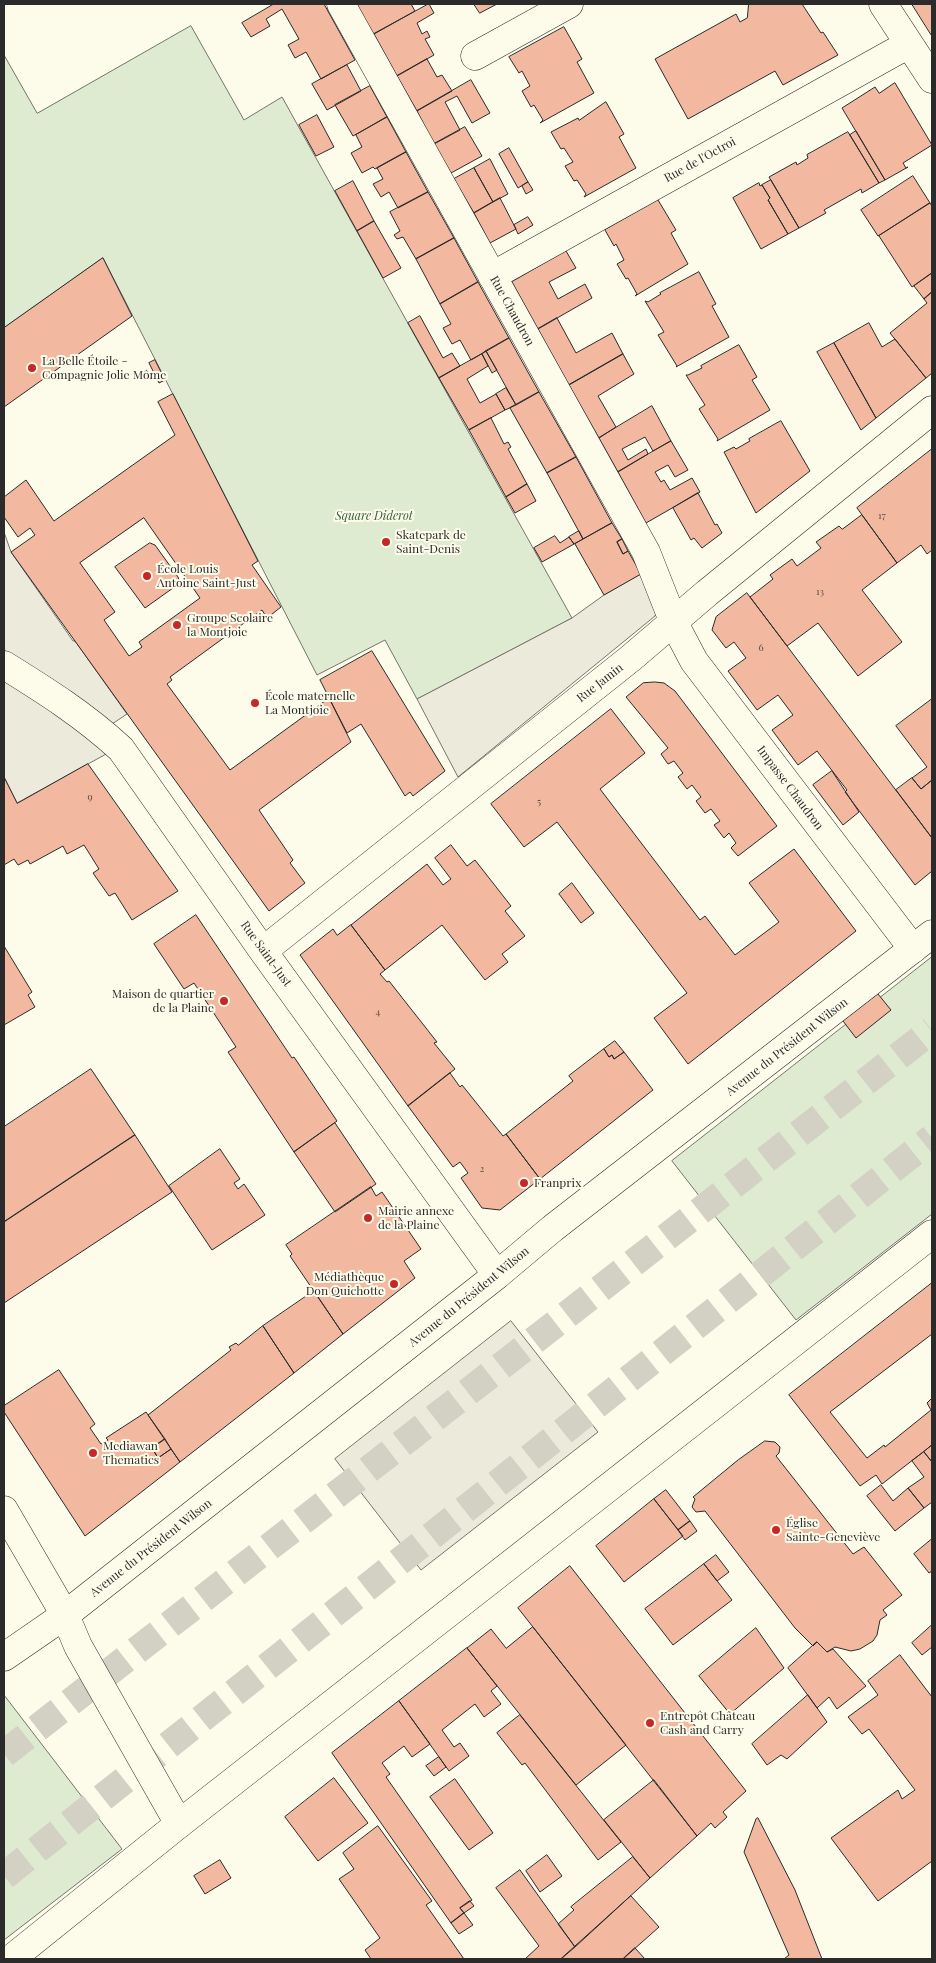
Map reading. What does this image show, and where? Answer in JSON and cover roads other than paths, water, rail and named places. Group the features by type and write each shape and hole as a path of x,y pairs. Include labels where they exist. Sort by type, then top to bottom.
{"street":[{"name":"Rue Chaudron","path":"341,4 646,552 674,623"},
{"path":"475,56 569,4"},
{"path":"883,4 932,80"},
{"name":"Rue de l'Octroi","path":"492,276 909,44"},
{"name":"Rue Jamin","path":"263,950 674,623 707,593 932,410"},
{"name":"Impasse Chaudron","path":"674,623 694,661 923,942"},
{"name":"Rue Saint-Just","path":"4,665 63,702 95,725 121,749 497,1275"},
{"name":"Avenue du Président Wilson","path":"4,1657 65,1615 497,1275 569,1216 923,942"},
{"path":"11,1959 179,1824 932,1234"},
{"path":"4,1510 65,1615 78,1646 179,1824"}],"tunnel":[{"path":"4,1754 932,1030"},
{"path":"4,1876 932,1138"}],"place":[{"name":"La Belle Étoile - Compagnie Jolie Môme","path":"32,368"},
{"name":"Skatepark de Saint-Denis","path":"386,542"},
{"name":"École Louis Antoine Saint-Just","path":"147,576"},
{"name":"Groupe Scolaire la Montjoie","path":"177,625"},
{"name":"École maternelle La Montjoie","path":"255,703"},
{"name":"Maison de quartier de la Plaine","path":"224,1001"},
{"name":"Franprix","path":"524,1183"},
{"name":"Mairie annexe de la Plaine","path":"368,1218"},
{"name":"Médiathèque Don Quichotte","path":"394,1284"},
{"name":"Mediawan Thematics","path":"93,1453"},
{"name":"Église Sainte-Geneviève","path":"776,1530"},
{"name":"Entrepôt Château Cash and Carry","path":"650,1723"}],"park label":[{"name":"Square Diderot","path":"374,516"}]}
